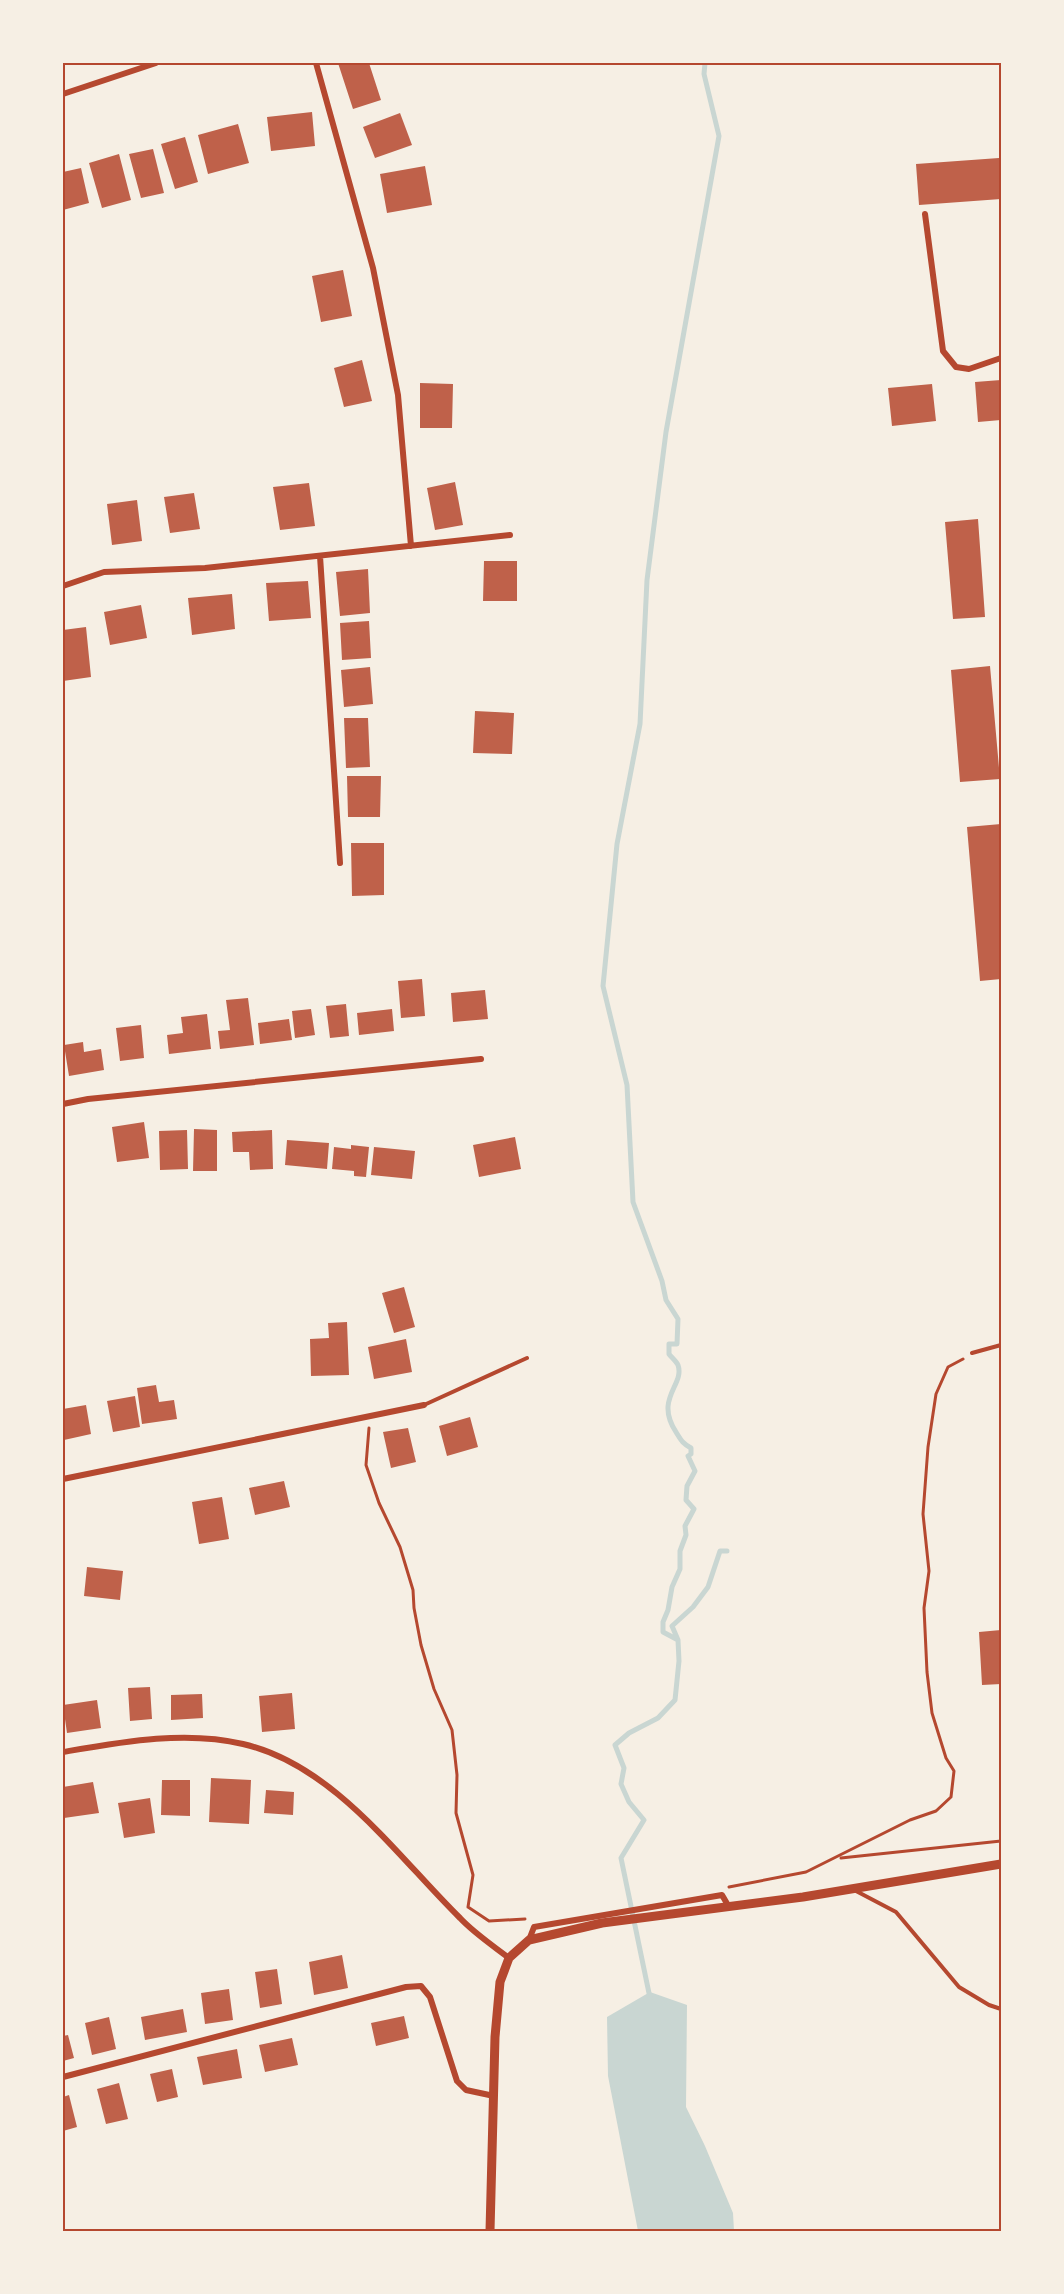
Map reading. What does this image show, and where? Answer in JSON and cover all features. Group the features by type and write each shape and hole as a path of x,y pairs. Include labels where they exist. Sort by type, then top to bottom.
{"street":[{"path":"63,94 156,63"},
{"path":"316,63 373,268 398,395 411,546"},
{"path":"926,214 943,351 956,368 969,369 1001,358"},
{"path":"63,586 104,572 206,568 510,535"},
{"path":"320,556 340,863"},
{"path":"63,1104 88,1099 481,1059"},
{"path":"63,1479 424,1405"},
{"path":"63,1752 108,1744 205,1738 244,1744 263,1750 304,1771 346,1800 466,1924 509,1958"},
{"path":"490,2231 497,2006 502,1976 509,1958 529,1940 602,1923 803,1897 1001,1864"},
{"path":"63,2078 406,1987 421,1986 430,1997 457,2081 466,2090 494,2096"}],"lane":[{"path":"972,1353 1001,1345"},
{"path":"424,1405 527,1358"},
{"path":"852,1889 896,1912 959,1987 989,2005 1001,2009"}],"path":[{"path":"727,1887 806,1872 910,1820 936,1811 951,1797 954,1771 946,1758 932,1713 927,1672 924,1608 929,1571 923,1514 928,1447 936,1394 948,1367 972,1353"},
{"path":"370,1416 366,1465 379,1503 400,1547 413,1590 421,1645 434,1689 452,1730 457,1775 456,1813 473,1875 466,1924"},
{"path":"836,1858 1001,1841"}],"shaded area":[{"path":"650,1992 687,2005 686,2107 733,2213 734,2231 638,2231 608,2076 607,2017"}],"building":[{"path":"338,63 369,63 381,100 353,109"},
{"path":"312,112 315,146 271,151 267,117"},
{"path":"400,113 412,145 375,158 363,127"},
{"path":"238,124 249,163 208,174 198,135"},
{"path":"185,137 198,182 175,189 161,144"},
{"path":"153,149 164,193 141,198 129,154"},
{"path":"119,154 131,200 102,208 89,163"},
{"path":"999,158 1001,199 919,205 916,164"},
{"path":"425,166 432,205 387,213 380,174"},
{"path":"81,168 89,203 63,210 63,172"},
{"path":"343,270 352,316 321,322 312,276"},
{"path":"362,360 372,401 344,407 334,368"},
{"path":"1001,380 1001,420 978,422 975,382"},
{"path":"420,383 453,384 452,428 420,428"},
{"path":"932,384 936,421 892,426 888,388"},
{"path":"455,482 463,525 435,530 427,488"},
{"path":"309,483 315,526 280,530 273,487"},
{"path":"194,493 200,529 170,533 164,497"},
{"path":"137,500 142,541 112,545 107,504"},
{"path":"978,519 985,617 953,619 945,522"},
{"path":"484,561 517,561 517,601 483,601"},
{"path":"368,569 370,613 340,616 336,572"},
{"path":"308,581 311,618 269,621 266,583"},
{"path":"232,594 235,629 192,635 188,598"},
{"path":"141,605 147,638 110,645 104,612"},
{"path":"369,621 371,658 342,660 340,623"},
{"path":"86,627 91,677 63,681 63,630"},
{"path":"990,666 1000,779 960,782 951,670"},
{"path":"370,667 373,704 344,707 341,670"},
{"path":"475,711 514,713 512,754 473,753"},
{"path":"344,718 368,718 370,767 346,768"},
{"path":"347,776 381,776 380,817 348,817"},
{"path":"1001,824 1001,979 980,981 967,827"},
{"path":"351,843 384,843 384,895 352,896"},
{"path":"422,979 425,1016 401,1018 398,981"},
{"path":"485,990 488,1019 453,1022 451,993"},
{"path":"248,998 254,1045 220,1049 218,1031 230,1030 226,1000"},
{"path":"346,1004 349,1036 330,1038 326,1006"},
{"path":"311,1009 315,1035 295,1038 292,1011"},
{"path":"392,1009 394,1031 359,1035 357,1013"},
{"path":"207,1014 211,1049 169,1054 167,1035 183,1033 181,1017"},
{"path":"289,1019 292,1040 260,1044 258,1023"},
{"path":"141,1025 144,1058 120,1061 116,1028"},
{"path":"83,1042 84,1052 101,1049 104,1070 69,1076 64,1045"},
{"path":"144,1122 149,1158 117,1162 112,1127"},
{"path":"194,1129 217,1130 217,1171 193,1171"},
{"path":"187,1130 188,1169 160,1170 159,1131"},
{"path":"272,1130 273,1169 250,1170 249,1152 233,1152 232,1132"},
{"path":"515,1137 521,1169 479,1177 473,1145"},
{"path":"287,1140 329,1143 327,1169 285,1165"},
{"path":"351,1145 369,1147 366,1177 354,1176 354,1171 332,1169 334,1147 351,1149"},
{"path":"374,1147 415,1151 412,1179 371,1175"},
{"path":"404,1287 415,1327 394,1333 382,1293"},
{"path":"347,1322 349,1375 311,1376 310,1339 329,1338 328,1323"},
{"path":"406,1339 412,1372 374,1379 368,1347"},
{"path":"156,1385 159,1402 174,1400 177,1419 142,1424 137,1388"},
{"path":"135,1396 140,1427 113,1432 107,1401"},
{"path":"86,1405 91,1434 64,1440 63,1409"},
{"path":"470,1417 478,1447 447,1456 439,1426"},
{"path":"408,1428 416,1462 391,1468 383,1432"},
{"path":"284,1481 290,1507 255,1515 249,1488"},
{"path":"222,1497 229,1539 199,1544 192,1502"},
{"path":"87,1567 123,1571 120,1600 84,1596"},
{"path":"1001,1630 1001,1684 982,1685 979,1632"},
{"path":"150,1687 152,1719 130,1721 128,1688"},
{"path":"292,1693 295,1729 262,1732 259,1696"},
{"path":"202,1694 203,1718 171,1720 171,1695"},
{"path":"97,1700 101,1728 67,1733 63,1705"},
{"path":"211,1778 251,1780 249,1824 209,1822"},
{"path":"162,1780 190,1780 190,1816 161,1815"},
{"path":"93,1782 99,1813 64,1818 63,1787"},
{"path":"266,1790 294,1792 293,1815 264,1813"},
{"path":"150,1798 155,1833 124,1838 118,1803"},
{"path":"342,1955 348,1988 314,1995 309,1962"},
{"path":"277,1969 282,2004 260,2008 255,1972"},
{"path":"229,1989 233,2020 205,2024 201,1993"},
{"path":"183,2009 187,2032 145,2040 141,2017"},
{"path":"404,2016 409,2038 376,2046 371,2023"},
{"path":"109,2017 116,2049 92,2055 85,2023"},
{"path":"68,2035 74,2058 63,2061 63,2036"},
{"path":"292,2038 298,2065 265,2072 259,2045"},
{"path":"237,2049 242,2078 203,2085 197,2057"},
{"path":"172,2069 178,2097 157,2102 150,2074"},
{"path":"119,2083 128,2119 106,2124 97,2089"},
{"path":"69,2095 77,2127 63,2131 63,2097"}],"waterway":[{"path":"650,1998 621,1858 644,1820 629,1802 621,1784 624,1768 615,1745 629,1733 658,1718 675,1700 679,1661 678,1640 663,1632 663,1622 668,1610 672,1587 680,1569 680,1551 686,1535 685,1526 694,1509 686,1500 687,1486 695,1471 688,1456 691,1454 691,1448 676,1432 668,1410 671,1393 679,1372 678,1365 669,1354 669,1344 677,1344 678,1319 666,1300 662,1281 633,1202 627,1085 603,986 617,844 640,724 647,580 666,432 719,136 704,74 705,63"},
{"path":"678,1640 672,1626 693,1607 708,1587 720,1551 727,1551"}]}
